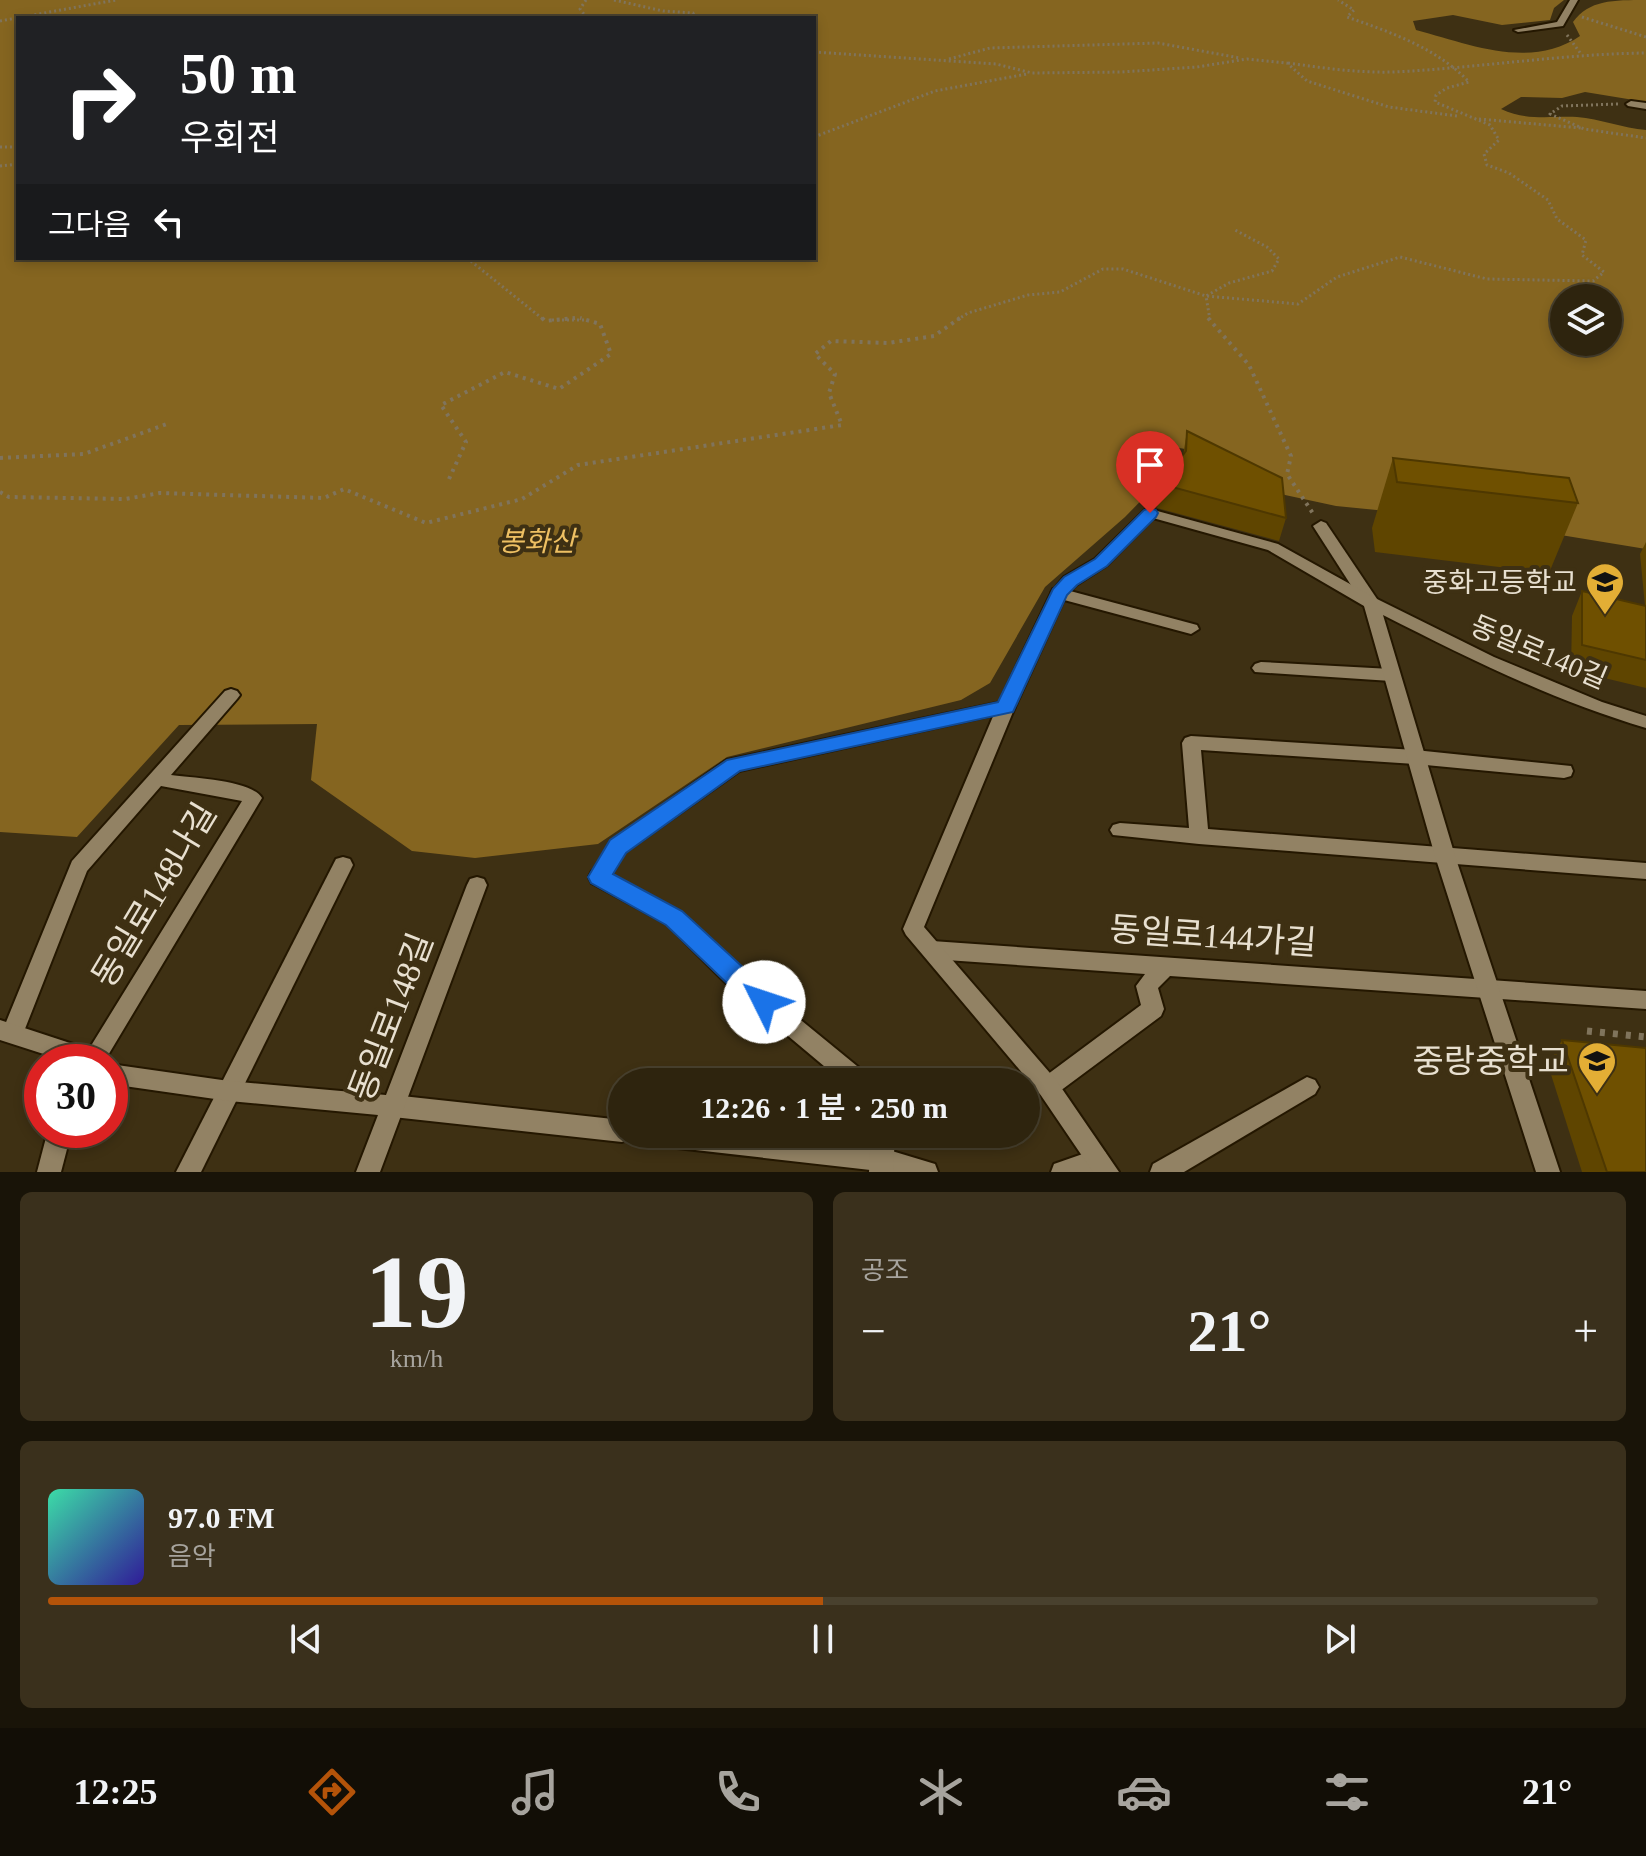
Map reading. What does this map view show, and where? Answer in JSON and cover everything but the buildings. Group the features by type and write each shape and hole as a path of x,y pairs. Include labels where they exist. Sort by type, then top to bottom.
{"street":[{"path":"1518,30 1560,24 1574,0"},
{"path":"1631,104 1646,106"},
{"name":"동일로140길","path":"1059,593 1070,581 1101,562 1150,513 1273,547 1371,603 1488,661 1596,706 1646,722"},
{"path":"1321,526 1371,603 1445,856 1548,1172"},
{"path":"1063,1172 1102,1166 1048,1087 913,929 1006,707 1059,593 1191,629"},
{"path":"1261,668 1391,675"},
{"path":"44,1044 6,1031 79,867 231,695"},
{"path":"843,1068 739,982 674,918 599,877 618,847 734,765 1006,707"},
{"path":"1199,837 1191,743 1415,757 1564,771"},
{"name":"동일로148나길","path":"103,1044 253,798 241,792 166,781"},
{"path":"1120,830 1646,871"},
{"path":"188,1172 343,865"},
{"name":"동일로148길","path":"368,1172 477,885"},
{"name":"동일로144가길","path":"932,950 1646,1000"},
{"path":"1048,1087 1153,1009 1147,986 1167,965"},
{"path":"128,1077 229,1091 608,1129"},
{"path":"1162,1172 1307,1087"},
{"path":"49,1172 55,1148"},
{"path":"755,1148 926,1172"}],"path":[{"path":"28,16 116,0"},
{"path":"614,0 663,11 693,13 694,16"},
{"path":"0,492 9,497 125,499 160,493 324,498 344,489 426,523 522,499 578,465 842,425 829,393 835,374 815,354 831,341 888,343 934,336 968,313 1028,295 1060,292 1103,269 1123,269 1206,296 1298,304 1337,277 1400,257 1487,279 1593,281 1604,272 1582,255 1586,240 1557,219 1548,200 1509,173 1487,165 1484,154 1499,140 1490,125 1435,102 1436,95 1447,88 1469,82 1456,66 1378,27 1347,17 1354,10 1338,0"},
{"path":"1567,9 1597,24 1646,37"},
{"path":"1560,24 1581,54"},
{"path":"940,60 990,48 1158,43 1247,59 1346,71 1392,72 1581,54 1646,53"},
{"path":"816,52 996,64 1032,73"},
{"path":"816,136 935,91 1032,73 1121,72 1197,67 1247,59"},
{"path":"1287,63 1307,81 1389,107 1646,138"},
{"path":"1581,128 1561,122 1550,114 1562,106 1631,104"},
{"path":"1206,296 1229,283 1272,271 1279,259 1267,247 1235,230"},
{"path":"449,479 466,442 441,405 505,372 559,389 611,354 600,324 579,318 545,321 469,260"},
{"path":"1206,296 1207,317 1249,365 1291,456 1287,474 1321,526"},
{"path":"0,458 84,454 167,424"},
{"path":"1587,1031 1646,1037"}],"green space":[{"name":"봉화산","path":"0,0 1564,0 1554,8 1550,20 1502,25 1453,15 1413,21 1416,30 1478,47 1520,53 1561,46 1580,36 1573,22 1594,5 1646,0 1646,102 1585,92 1562,98 1521,97 1501,109 1529,117 1577,117 1646,130 1646,549 1458,518 1336,506 1267,491 1202,452 1168,446 1169,472 1125,517 1045,587 990,683 961,700 727,757 598,844 475,858 412,851 311,780 317,724 179,725 77,837 0,832"}],"place":[{"name":"중화고등학교","path":"1605,616"},
{"name":"중랑중학교","path":"1597,1095"}],"route":[{"path":"764,1002 739,982 674,918 599,877 618,847 734,765 1006,707 1059,593 1070,581 1101,562 1150,513"}]}
